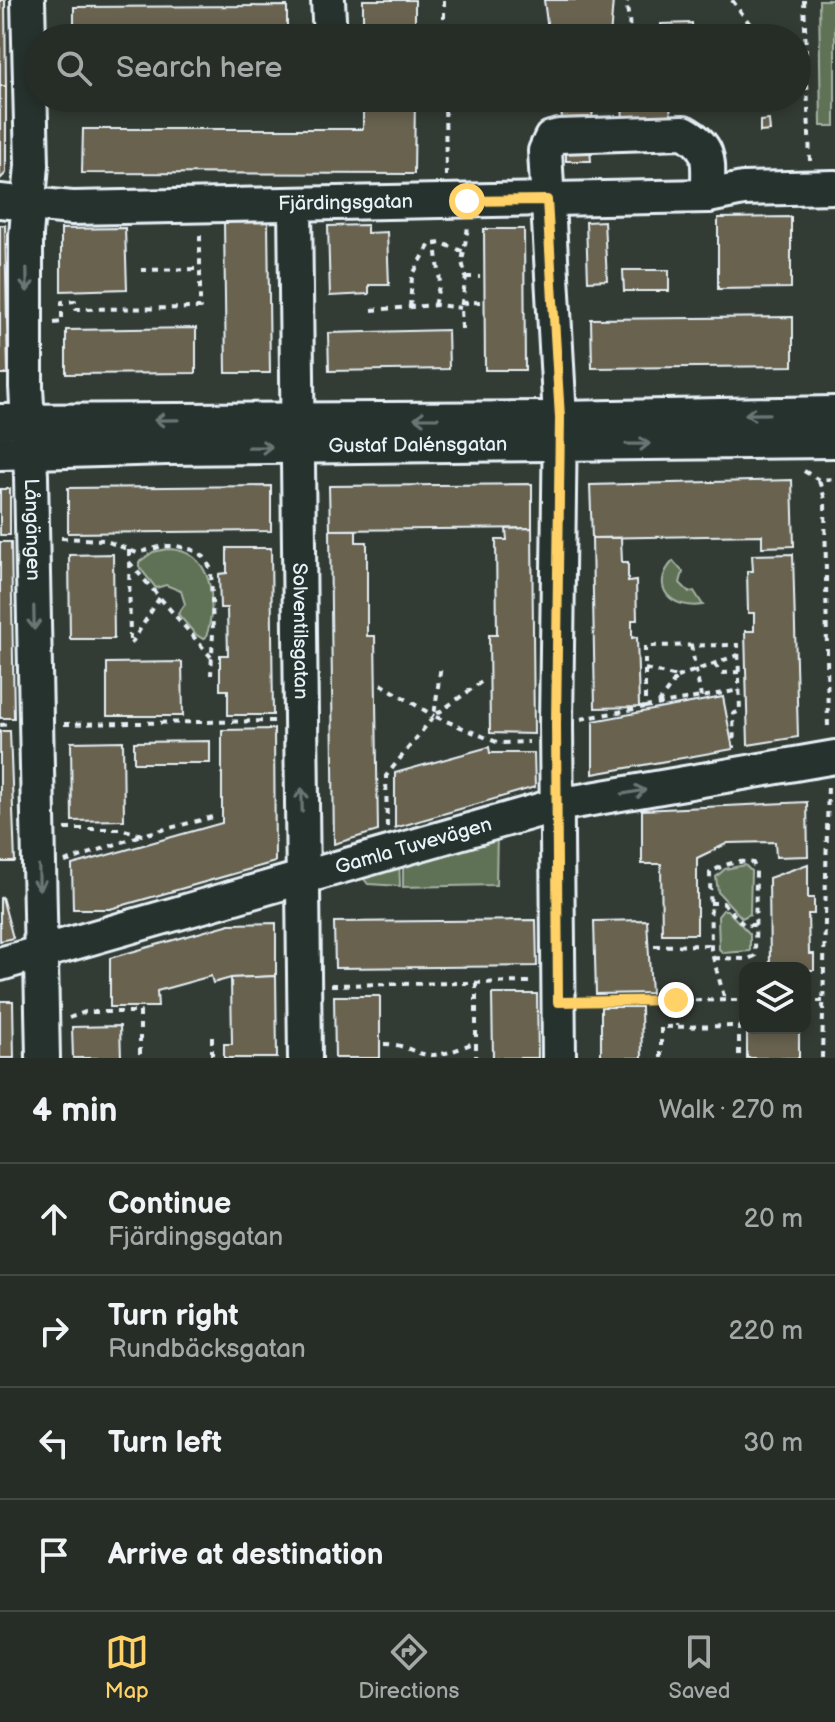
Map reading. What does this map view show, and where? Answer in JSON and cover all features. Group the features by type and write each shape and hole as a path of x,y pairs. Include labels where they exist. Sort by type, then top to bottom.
{"street":[{"name":"Långängen","path":"28,0 29,24"},
{"path":"328,0 329,24"},
{"name":"Långängen","path":"31,112 32,165 14,201 26,235 26,387 15,437 33,539 43,1058"},
{"path":"559,1058 549,992 557,805 560,417 545,151 551,138 559,136 684,132 700,140 706,150 708,196"},
{"name":"Fjärdingsgatan","path":"14,201 72,208 295,205 456,201 508,187 547,200 708,196 743,189 823,187"},
{"name":"Solventilsgatan","path":"295,205 305,1058"},
{"name":"Gustaf Dalénsgatan","path":"15,437 297,432 560,417 835,413"},
{"name":"Gustaf Dalénsgatan","path":"560,417 823,441"},
{"name":"Gamla Tuvevägen","path":"0,964 557,805 832,757"}],"path":[{"path":"444,0 444,24"},
{"path":"627,0 630,24"},
{"path":"732,0 750,24"},
{"path":"804,0 805,24"},
{"path":"811,86 823,187"},
{"path":"446,112 456,201 467,240 462,262 466,277 462,329"},
{"path":"43,323 62,322 62,302 75,301 76,309 200,308 200,228"},
{"path":"436,242 464,252"},
{"path":"434,305 440,283 436,242"},
{"path":"410,307 412,276 427,248 436,242"},
{"path":"141,270 200,269"},
{"path":"466,277 480,277"},
{"path":"372,310 480,302"},
{"path":"822,1058 832,757 825,499 811,465 823,441"},
{"path":"33,539 104,540 137,553 163,546 177,546 204,557 211,569 211,675"},
{"path":"129,550 130,646 160,597"},
{"path":"129,562 212,658"},
{"path":"691,645 701,697"},
{"path":"645,707 645,646 738,645 740,711 733,714 735,774"},
{"path":"645,669 677,677 739,654"},
{"path":"714,664 722,673 739,672"},
{"path":"434,716 441,665"},
{"path":"658,705 677,677"},
{"path":"387,853 386,776 434,716 481,682"},
{"path":"381,684 434,716 499,743 556,733 645,707 740,690"},
{"path":"0,725 301,721"},
{"path":"39,871 142,835 217,816"},
{"path":"38,829 121,829 142,835"},
{"path":"714,958 748,959 755,956 756,870 753,863 746,861 722,866 710,873 711,945 714,958 725,1000"},
{"path":"710,903 723,903 744,925 755,925"},
{"path":"654,946 711,945"},
{"path":"476,983 476,1058"},
{"path":"334,985 476,983 549,992 676,1000 739,1000"},
{"path":"676,1000 677,1026"},
{"path":"811,1001 823,1001"},
{"path":"42,1019 69,1018 85,1012 140,1012 140,1058"},
{"path":"661,1058 661,1027 677,1026 739,1026 739,1058"},
{"path":"212,1037 212,1058"},
{"path":"384,1044 401,1044 429,1055 453,1052 476,1042"}],"green space":[{"path":"819,0 835,0 835,126 821,126"},
{"path":"167,549 182,551 194,558 208,580 210,623 203,639 178,614 185,604 181,591 166,585 156,588 139,567 139,562 153,552"},
{"path":"673,561 683,572 680,583 689,592 694,591 703,605 682,604 667,595 663,580"},
{"path":"497,829 496,885 403,887 403,856"},
{"path":"399,857 400,886 368,884 364,879 363,869"},
{"path":"745,865 751,871 750,914 742,918 718,892 716,877 725,869"},
{"path":"727,910 750,934 750,951 723,953 719,949 718,916"}],"building":[{"path":"0,0 5,0 6,86 0,86"},
{"path":"363,0 415,0 415,24 363,24"},
{"path":"544,0 613,0 611,24 547,24"},
{"path":"287,6 287,24 74,24 74,7"},
{"path":"0,86 6,86 6,173 0,179"},
{"path":"363,112 415,112 414,174 82,173 83,129 363,129"},
{"path":"561,112 593,112 592,117 562,118"},
{"path":"622,112 671,112 671,120 623,120"},
{"path":"769,120 770,131 760,132 760,121"},
{"path":"566,149 590,149 591,161 566,161"},
{"path":"791,217 791,288 718,289 718,218"},
{"path":"604,221 607,280 588,281 586,222"},
{"path":"224,222 268,222 270,373 226,373"},
{"path":"0,225 5,225 8,374 0,374"},
{"path":"367,225 367,233 387,232 389,285 369,285 369,294 330,296 328,226"},
{"path":"125,228 127,289 61,291 61,229"},
{"path":"484,229 524,229 525,370 485,370"},
{"path":"623,270 669,270 669,291 624,291"},
{"path":"793,317 793,366 592,368 591,319"},
{"path":"196,328 196,373 66,374 66,330"},
{"path":"448,330 449,369 329,371 328,333"},
{"path":"792,480 794,546 762,547 762,535 592,538 590,485"},
{"path":"532,484 532,528 330,530 329,486"},
{"path":"271,486 271,531 68,533 68,488"},
{"path":"0,489 10,489 10,535 0,535"},
{"path":"532,528 534,734 490,733 489,635 497,635 496,540 507,540 506,529"},
{"path":"330,530 356,530 356,542 367,542 367,636 375,636 378,831 334,844"},
{"path":"592,538 621,538 622,562 628,562 628,582 636,581 637,620 632,620 632,638 637,637 639,707 595,708"},
{"path":"0,542 11,542 14,718 0,718"},
{"path":"227,548 271,548 273,715 228,715 228,690 220,690 220,655 228,655 227,608 220,608 219,574 227,573"},
{"path":"113,554 114,639 70,639 69,555"},
{"path":"793,554 798,737 748,745 745,631 754,631 754,613 748,613 747,571 753,571 752,555"},
{"path":"182,662 183,716 107,716 107,663"},
{"path":"723,697 733,749 593,774 593,721"},
{"path":"274,729 275,862 110,909 73,909 72,865 222,823 222,730"},
{"path":"0,731 10,731 15,862 0,862"},
{"path":"123,741 124,820 72,821 71,742"},
{"path":"210,741 210,763 134,763 134,742"},
{"path":"489,747 490,753 534,753 535,787 395,828 395,773"},
{"path":"807,802 808,856 776,857 775,842 728,843 697,858 697,934 662,934 661,864 642,864 642,810"},
{"path":"808,864 808,898 814,898 814,914 808,914 809,954 814,954 814,970 811,970 811,962 770,962 769,878"},
{"path":"0,898 13,938 0,941"},
{"path":"536,920 537,966 335,968 334,922"},
{"path":"647,920 651,993 596,994 594,921"},
{"path":"276,923 276,976 231,978 213,983 211,976 157,991 158,1007 110,1007 110,958 230,924"},
{"path":"276,976 277,1058 224,1058 224,1044 232,1044 231,978"},
{"path":"492,994 537,994 538,1058 493,1058"},
{"path":"334,996 380,996 380,1058 335,1058"},
{"path":"0,1001 13,1001 14,1058 0,1058"},
{"path":"601,1007 641,1007 642,1058 601,1058"},
{"path":"120,1026 121,1058 73,1058 72,1027"},
{"path":"747,1034 799,1034 799,1058 747,1058"}],"route":[{"path":"467,201 547,200 560,418 556,725 558,1002 676,1000"}]}
